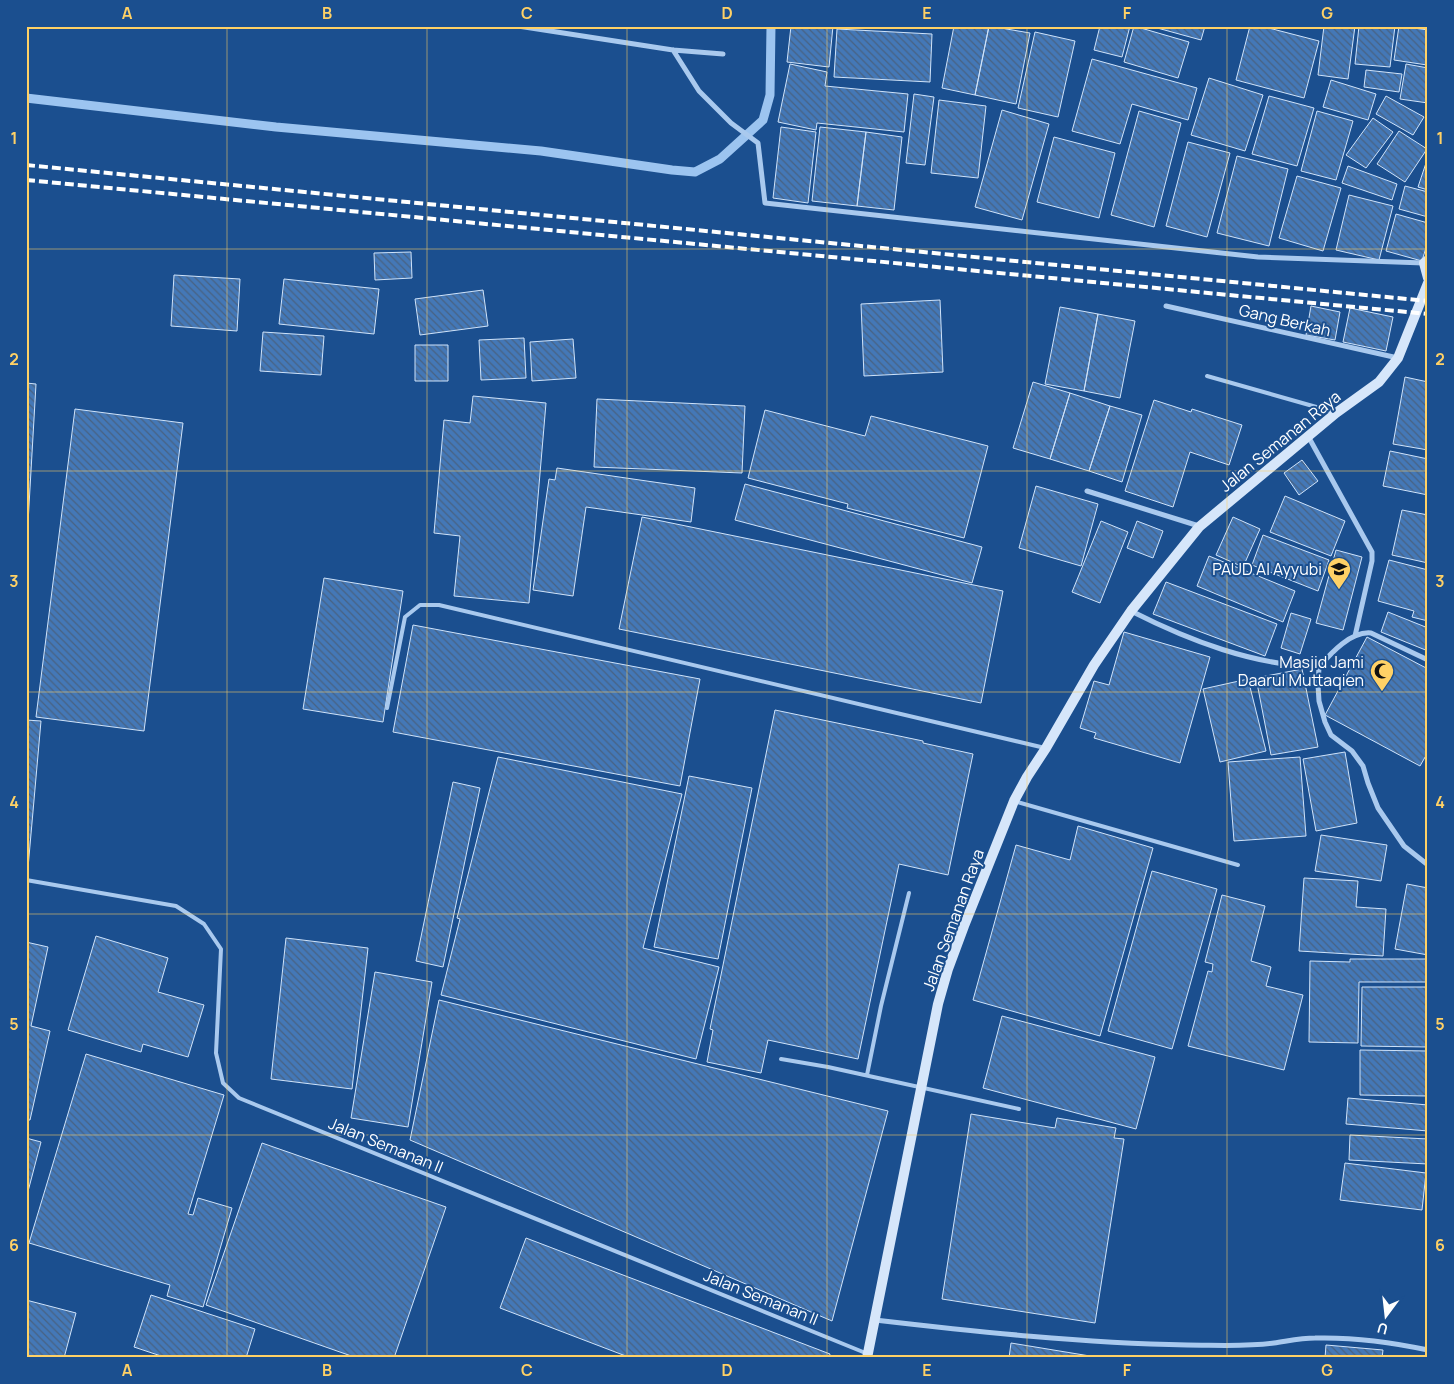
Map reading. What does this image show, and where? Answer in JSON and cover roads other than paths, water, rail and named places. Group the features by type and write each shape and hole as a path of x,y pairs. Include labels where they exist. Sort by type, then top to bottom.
{"street":[{"path":"518,26 674,50 723,54"},
{"path":"674,50 699,91 731,123 758,143 765,203 1258,258 1426,262 1428,278"},
{"name":"Jalan Semanan Raya","path":"867,1356 938,1004 948,969 1014,801 1094,665 1131,611 1199,527 1336,413 1379,382 1398,358 1428,283"},
{"name":"Gang Berkah","path":"1166,306 1398,358"},
{"path":"1308,436 1372,552 1372,561 1355,636"},
{"path":"1087,491 1199,527"},
{"path":"1131,611 1160,626 1238,656 1294,667 1320,667"},
{"path":"1428,660 1372,633 1366,632 1355,636 1333,652 1320,667 1318,685 1319,700 1325,722 1331,734 1352,751 1363,766 1378,808 1404,846 1428,865"},
{"path":"875,1320 986,1333 1132,1342 1255,1344 1314,1338 1341,1338 1405,1345 1428,1350"}],"lane":[{"path":"1207,376 1336,413"},
{"path":"387,708 405,617 420,605 439,605 1046,748"},
{"path":"1014,801 1238,865"},
{"name":"Jalan Semanan II","path":"26,880 176,906 204,924 221,949 216,1053 224,1083 239,1098 867,1356"},
{"path":"866,1075 909,893"},
{"path":"782,1059 866,1075 1019,1109"}],"waterway":[{"path":"26,98 276,127 541,151 695,172 720,159 763,120 770,95 771,26"}],"railway":[{"path":"26,165 1428,301"},
{"path":"26,180 1428,314"}],"place":[{"name":"PAUD Al Ayyubi","path":"1339,590"},
{"name":"Masjid Jami Daarul Muttaqien","path":"1382,692"}]}
